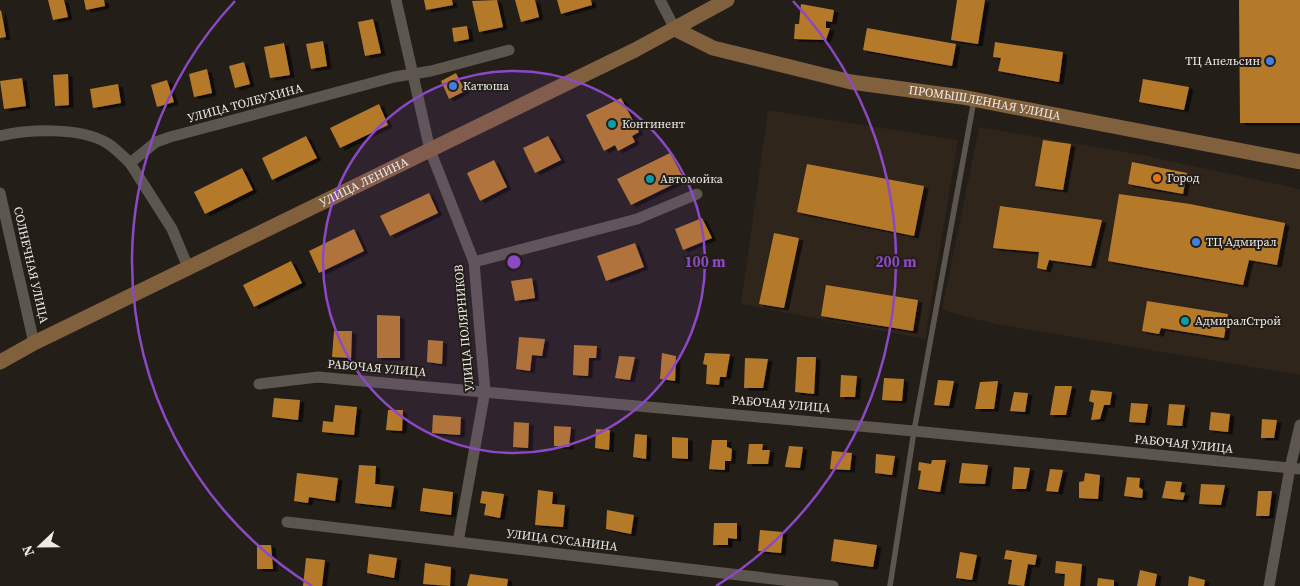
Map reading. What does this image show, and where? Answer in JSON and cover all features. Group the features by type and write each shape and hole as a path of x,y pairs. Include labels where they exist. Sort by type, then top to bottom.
{"street":[{"name":"УЛИЦА ПОЛЯРНИКОВ","path":"396,0 430,150 474,262 485,391 458,542"},
{"path":"660,0 675,29"},
{"name":"УЛИЦА ЛЕНИНА","path":"0,362 34,342 675,29 727,0"},
{"name":"ПРОМЫШЛЕННАЯ УЛИЦА","path":"675,29 713,48 851,82 974,100 1300,162"},
{"name":"УЛИЦА ТОЛБУХИНА","path":"130,162 156,142 170,137 394,77 509,50"},
{"path":"0,136 38,131 82,133 106,142 130,162 172,229 188,267"},
{"name":"СОЛНЕЧНАЯ УЛИЦА","path":"0,193 34,342"},
{"path":"474,262 637,220 698,194"},
{"name":"РАБОЧАЯ УЛИЦА","path":"259,384 318,377 485,391 1295,468"},
{"path":"1269,586 1295,468 1300,425"},
{"name":"УЛИЦА СУСАНИНА","path":"287,522 833,586"}],"lane":[{"path":"890,586 914,431 974,100"}],"shaded area":[{"path":"768,110 958,140 925,339 741,304"},
{"path":"979,127 1142,155 1300,189 1300,375 995,324 942,310"}],"building":[{"path":"48,0 64,0 68,17 53,20"},
{"path":"84,0 104,0 105,6 86,10"},
{"path":"424,0 452,0 453,5 426,10"},
{"path":"497,0 503,27 479,32 472,1"},
{"path":"515,0 535,0 539,17 521,22"},
{"path":"557,0 591,0 592,5 561,14"},
{"path":"957,0 985,0 978,44 951,40"},
{"name":"ТЦ Апельсин","path":"1239,0 1300,0 1300,123 1240,123"},
{"path":"801,4 834,10 832,22 826,21 826,28 830,28 826,40 794,39 795,24 799,24"},
{"path":"0,11 6,37 0,38"},
{"path":"373,19 381,53 365,56 358,22"},
{"path":"467,26 469,39 454,42 452,28"},
{"path":"867,28 956,44 952,66 863,50"},
{"path":"323,41 327,66 311,69 306,44"},
{"path":"995,42 1063,52 1059,82 998,71 1001,58 993,57"},
{"path":"284,43 290,75 270,78 264,47"},
{"path":"244,62 250,84 235,88 229,66"},
{"path":"207,69 212,93 194,97 189,74"},
{"name":"Катюша","path":"456,73 465,91 449,99 441,81"},
{"path":"68,74 69,105 55,106 53,75"},
{"path":"22,78 26,106 4,109 0,81"},
{"path":"1143,79 1189,87 1184,110 1139,102"},
{"path":"167,80 174,102 157,107 151,85"},
{"path":"118,84 121,103 93,108 90,89"},
{"name":"Континент","path":"621,98 639,132 632,136 635,142 618,151 615,145 604,151 586,115"},
{"path":"379,104 388,125 340,148 330,128"},
{"path":"306,136 317,158 272,180 262,158"},
{"path":"548,136 561,160 535,173 523,148"},
{"path":"1043,140 1071,144 1063,190 1035,186"},
{"name":"Автомойка","path":"670,153 684,179 631,205 617,179"},
{"path":"494,160 507,187 480,201 467,173"},
{"name":"Город","path":"1132,162 1187,173 1183,194 1128,184"},
{"path":"807,164 924,186 914,236 797,212"},
{"path":"242,168 253,190 205,214 194,192"},
{"path":"429,193 438,213 390,236 380,216"},
{"name":"ТЦ Адмирал","path":"1119,194 1190,204 1285,223 1277,265 1249,260 1243,285 1108,261"},
{"path":"1000,206 1102,220 1091,266 1049,260 1046,270 1037,268 1039,252 993,248"},
{"path":"702,218 712,238 683,250 675,229"},
{"path":"354,229 364,251 319,273 309,251"},
{"path":"774,233 799,238 784,308 759,304"},
{"path":"635,243 644,267 606,281 597,256"},
{"path":"291,261 302,283 254,307 243,285"},
{"path":"532,278 535,298 515,301 511,281"},
{"path":"826,285 918,300 913,331 821,316"},
{"name":"АдмиралСтрой","path":"1147,301 1228,314 1224,338 1161,328 1159,334 1142,331"},
{"path":"377,315 400,316 400,358 377,358"},
{"path":"334,331 352,331 351,358 332,357"},
{"path":"519,337 545,339 542,356 532,355 530,371 516,369"},
{"path":"428,340 443,341 442,364 427,362"},
{"path":"574,345 597,346 596,358 589,358 588,376 573,375"},
{"path":"662,353 676,356 675,381 660,379"},
{"path":"705,353 730,354 726,377 720,377 719,385 706,384 707,365 703,364"},
{"path":"619,356 635,357 630,380 615,378"},
{"path":"797,357 816,357 814,394 795,392"},
{"path":"745,358 768,359 763,388 744,388"},
{"path":"841,375 857,376 855,397 840,397"},
{"path":"884,378 904,379 902,401 882,400"},
{"path":"938,380 954,381 949,406 934,405"},
{"path":"998,381 994,409 975,409 980,382"},
{"path":"1055,386 1072,386 1066,415 1050,415"},
{"path":"1091,390 1112,392 1110,405 1104,405 1100,419 1091,420 1094,403 1089,401"},
{"path":"1014,392 1028,393 1025,412 1010,411"},
{"path":"274,398 300,400 298,420 272,417"},
{"path":"1131,403 1148,404 1145,423 1129,422"},
{"path":"1169,404 1185,405 1182,426 1167,425"},
{"path":"335,405 357,407 354,435 322,432 323,421 333,422"},
{"path":"388,410 403,410 402,431 386,430"},
{"path":"1211,412 1230,414 1228,432 1209,430"},
{"path":"433,415 461,417 460,435 432,433"},
{"path":"1262,419 1277,420 1274,438 1261,438"},
{"path":"514,422 529,423 528,448 513,447"},
{"path":"554,426 571,427 569,447 554,446"},
{"path":"596,429 610,430 609,450 595,448"},
{"path":"635,434 647,435 646,459 633,457"},
{"path":"672,437 688,438 688,459 672,458"},
{"path":"712,440 727,440 727,447 732,449 731,461 725,461 725,470 709,469"},
{"path":"749,444 763,444 762,450 770,450 768,464 747,464"},
{"path":"789,446 803,447 800,468 785,467"},
{"path":"832,451 852,453 850,470 830,469"},
{"path":"876,454 895,456 892,475 875,473"},
{"path":"932,460 946,460 940,492 918,489 921,471 918,470 919,462 931,464"},
{"path":"962,463 988,465 985,484 959,483"},
{"path":"359,465 376,466 375,484 394,486 391,507 355,503"},
{"path":"1014,467 1030,468 1026,489 1012,489"},
{"path":"1050,469 1063,470 1058,492 1046,491"},
{"path":"297,473 338,478 335,501 309,497 308,503 294,501"},
{"path":"1085,473 1100,475 1098,499 1079,498 1079,482 1084,481"},
{"path":"1127,477 1140,478 1139,487 1143,490 1142,498 1124,496"},
{"path":"1166,481 1182,482 1180,492 1185,493 1183,500 1162,498"},
{"path":"1201,484 1225,485 1221,505 1199,504"},
{"path":"423,488 453,492 451,515 420,511"},
{"path":"538,490 553,492 552,504 565,505 563,527 535,525"},
{"path":"482,491 504,494 500,518 484,515 486,504 480,503"},
{"path":"1258,491 1272,491 1269,516 1256,516"},
{"path":"607,510 634,515 631,534 606,529"},
{"path":"714,523 737,523 737,539 728,538 728,545 713,545"},
{"path":"760,530 783,532 781,553 758,551"},
{"path":"834,539 877,545 873,567 831,561"},
{"path":"257,545 271,545 273,569 257,569"},
{"path":"1006,550 1037,555 1035,565 1028,564 1024,586 1008,584 1012,560 1004,559"},
{"path":"960,552 977,555 972,580 956,578"},
{"path":"369,554 397,558 394,578 367,573"},
{"path":"306,558 325,560 322,586 303,586"},
{"path":"1056,561 1082,564 1080,586 1064,586 1065,574 1055,573"},
{"path":"425,563 451,567 450,586 423,584"},
{"path":"1140,570 1157,574 1155,586 1137,586"},
{"path":"470,574 508,579 507,586 467,586"},
{"path":"1189,576 1205,580 1204,586 1188,586"},
{"path":"1098,578 1114,580 1114,586 1097,586"}],"place":[{"name":"ТЦ Апельсин","path":"1270,61"},
{"name":"Катюша","path":"453,86"},
{"name":"Континент","path":"612,124"},
{"name":"Город","path":"1157,178"},
{"name":"Автомойка","path":"650,179"},
{"name":"ТЦ Адмирал","path":"1196,242"},
{"name":"АдмиралСтрой","path":"1185,321"}]}
